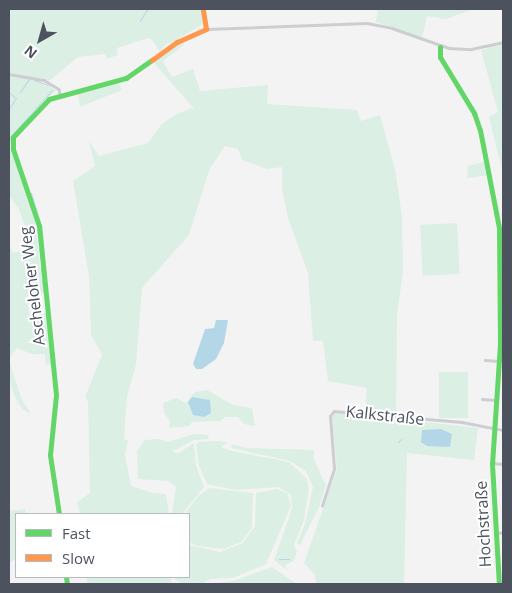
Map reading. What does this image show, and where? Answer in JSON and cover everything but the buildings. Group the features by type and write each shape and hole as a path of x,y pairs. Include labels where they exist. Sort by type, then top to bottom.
{"street":[{"path":"203,9 206,29"},
{"name":"Ascheloher Weg","path":"59,513 50,456 56,398 39,226 12,142 42,104 60,95 94,89 126,78 177,42 206,29 367,23 392,28 440,47 471,49 503,42"},
{"name":"Hochstraße","path":"440,47 440,56 474,113 480,130 492,174 501,228 502,344 499,361 492,462 499,584"},
{"path":"9,74 44,80 59,89 60,95"},
{"path":"485,360 499,361"},
{"path":"482,399 496,400"},
{"name":"Kalkstraße","path":"322,506 334,468 330,416 334,411 462,422 503,430"},
{"name":"Hochstraße","path":"492,462 503,464"},
{"path":"495,532 503,533"}],"green space":[{"path":"9,9 201,9 203,24 170,44 168,42 160,52 152,40 148,38 117,48 118,55 107,59 105,54 78,57 49,81 9,73"},
{"path":"378,9 474,9 446,19 427,16 422,38 376,22"},
{"path":"182,41 184,45 163,61 172,77 193,69 200,91 268,85 267,104 357,110 361,121 380,115 395,169 402,217 403,272 397,314 396,415 365,410 367,388 328,381 323,341 313,341 308,273 288,218 282,189 282,167 267,169 242,160 238,149 225,146 209,170 189,235 142,288 136,364 127,397 124,439 128,441 125,455 131,486 153,493 166,494 169,513 80,513 77,502 90,493 88,402 85,397 102,355 91,334 89,276 73,181 95,166 89,141 99,156 148,143 161,125 173,116 191,108 196,111 153,62"},
{"path":"503,44 502,170 489,117 498,112 481,50"},
{"path":"9,76 33,79 57,90 41,103 11,137 11,149 36,223 25,227 19,209 9,196"},
{"path":"118,83 122,90 80,107 78,94"},
{"path":"486,161 489,175 467,178 468,166"},
{"path":"457,223 460,274 423,276 420,225"},
{"path":"36,228 43,294 27,296 29,314 46,313 52,364 46,365 45,354 32,354 17,348 9,359 9,244 13,253 24,251 27,230"},
{"path":"9,361 22,400 31,414 22,409 14,395 9,378"},
{"path":"439,372 468,372 468,418 439,418"},
{"path":"207,390 233,405 252,408 255,426 244,424 238,417 225,417 220,421 192,422 189,426 169,428 170,421 164,413 163,403 176,398 186,403 195,392"},
{"path":"337,412 478,428 474,460 407,453 404,584 316,584 315,575 304,563 337,469 332,417"},
{"path":"194,434 208,435 209,439 194,440 173,451 177,454 194,443 196,465 204,487 183,513 172,513 176,487 169,481 138,479 137,451 145,440 159,439 168,442"},
{"path":"220,441 227,443 221,447 232,451 289,462 306,478 309,488 304,520 294,545 297,551 294,561 285,565 287,570 274,560 292,509 291,495 278,487 235,490 207,484 199,466 196,445 199,442"},
{"path":"232,444 246,448 314,450 314,460 326,485 320,505 300,545 297,543 305,524 313,487 306,471 290,461 231,448"},
{"path":"209,488 253,493 252,528 241,542 224,549 197,546 190,542 190,513 187,513 187,511 198,496"},
{"path":"277,489 288,494 291,506 266,564 233,578 211,579 202,584 182,584 176,580 175,578 190,578 190,545 220,552 243,543 255,526 256,493"},
{"path":"25,509 26,513 15,513 15,559 9,563 9,511"},
{"path":"272,567 297,584 208,584 233,581"},
{"path":"87,578 171,578 171,584 87,584"}],"water":[{"path":"216,320 228,320 224,343 216,359 202,369 196,369 193,364 205,329 214,328"},
{"path":"192,397 210,400 211,413 204,417 193,415 188,402"},
{"path":"441,429 452,434 450,447 427,446 421,442 422,430"}],"waterway":[{"path":"140,21 147,9"},
{"path":"20,92 29,79"},
{"path":"34,80 51,86"},
{"path":"17,168 10,137 52,90"},
{"path":"9,92 15,98"},
{"path":"9,109 16,98"},
{"path":"31,193 40,222"},
{"path":"37,229 41,264"},
{"path":"27,230 37,229"},
{"path":"41,268 43,291"},
{"path":"398,442 401,439"},
{"path":"279,559 289,559"}],"traffic: fast":[{"path":"440,47 440,57 474,113 480,130 499,228 500,344 492,464 499,584"},
{"path":"59,513 50,455 56,395 39,226 13,149 13,137 49,99 126,78 152,60"},
{"path":"66,578 67,584"}],"traffic: slow":[{"path":"152,60 177,42 206,29 203,9"}]}
